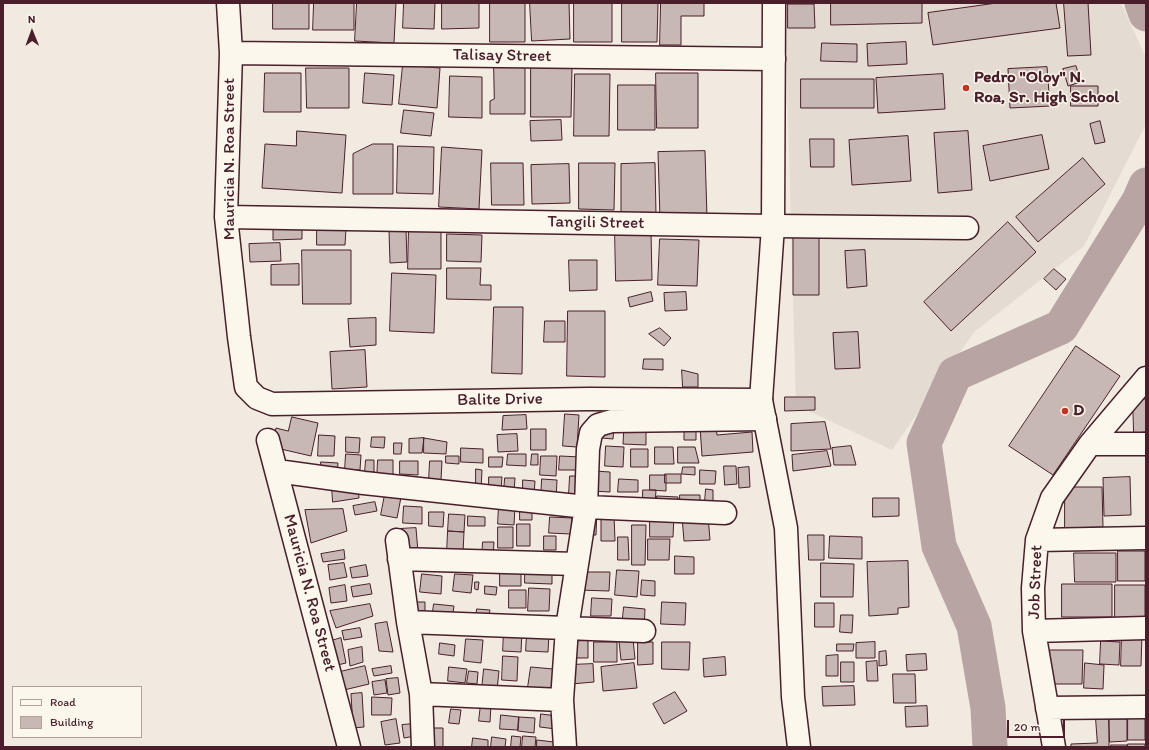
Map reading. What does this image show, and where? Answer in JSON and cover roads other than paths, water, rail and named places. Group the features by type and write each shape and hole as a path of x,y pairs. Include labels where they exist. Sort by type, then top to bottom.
{"street":[{"name":"Mauricia N. Roa Street","path":"228,3 231,53 226,216 238,337 246,387"},
{"path":"774,3 773,226 763,410 780,490 786,528 793,697 800,747"},
{"name":"Talisay Street","path":"231,53 774,59"},
{"name":"Tangili Street","path":"226,216 967,228"},
{"name":"Job Street","path":"1054,747 1034,631 1033,588 1037,540 1052,498 1090,444 1146,378"},
{"name":"Balite Drive","path":"246,387 257,398 272,404 589,399 763,410"},
{"path":"565,747 562,700 567,628 586,507 588,449 591,433 598,425 612,421 763,410"},
{"name":"Mauricia N. Roa Street","path":"268,440 354,747"},
{"path":"1090,444 1146,444"},
{"path":"277,471 364,483 586,507 725,513"},
{"path":"1037,540 1146,538"},
{"path":"423,747 421,694 408,622 398,549 576,564"},
{"path":"408,622 644,631"},
{"path":"1034,631 1146,628"},
{"path":"421,694 562,700"},
{"path":"1047,708 1146,707"}],"waterway":[{"path":"1142,3 1146,14"},
{"path":"990,747 988,708 974,626 939,546 924,443 955,374 1061,327 1139,201 1146,185"}],"place":[{"name":"Pedro \"Oloy\" N. Roa, Sr. High School","path":"966,88"},
{"name":"D","path":"1065,411"}]}
